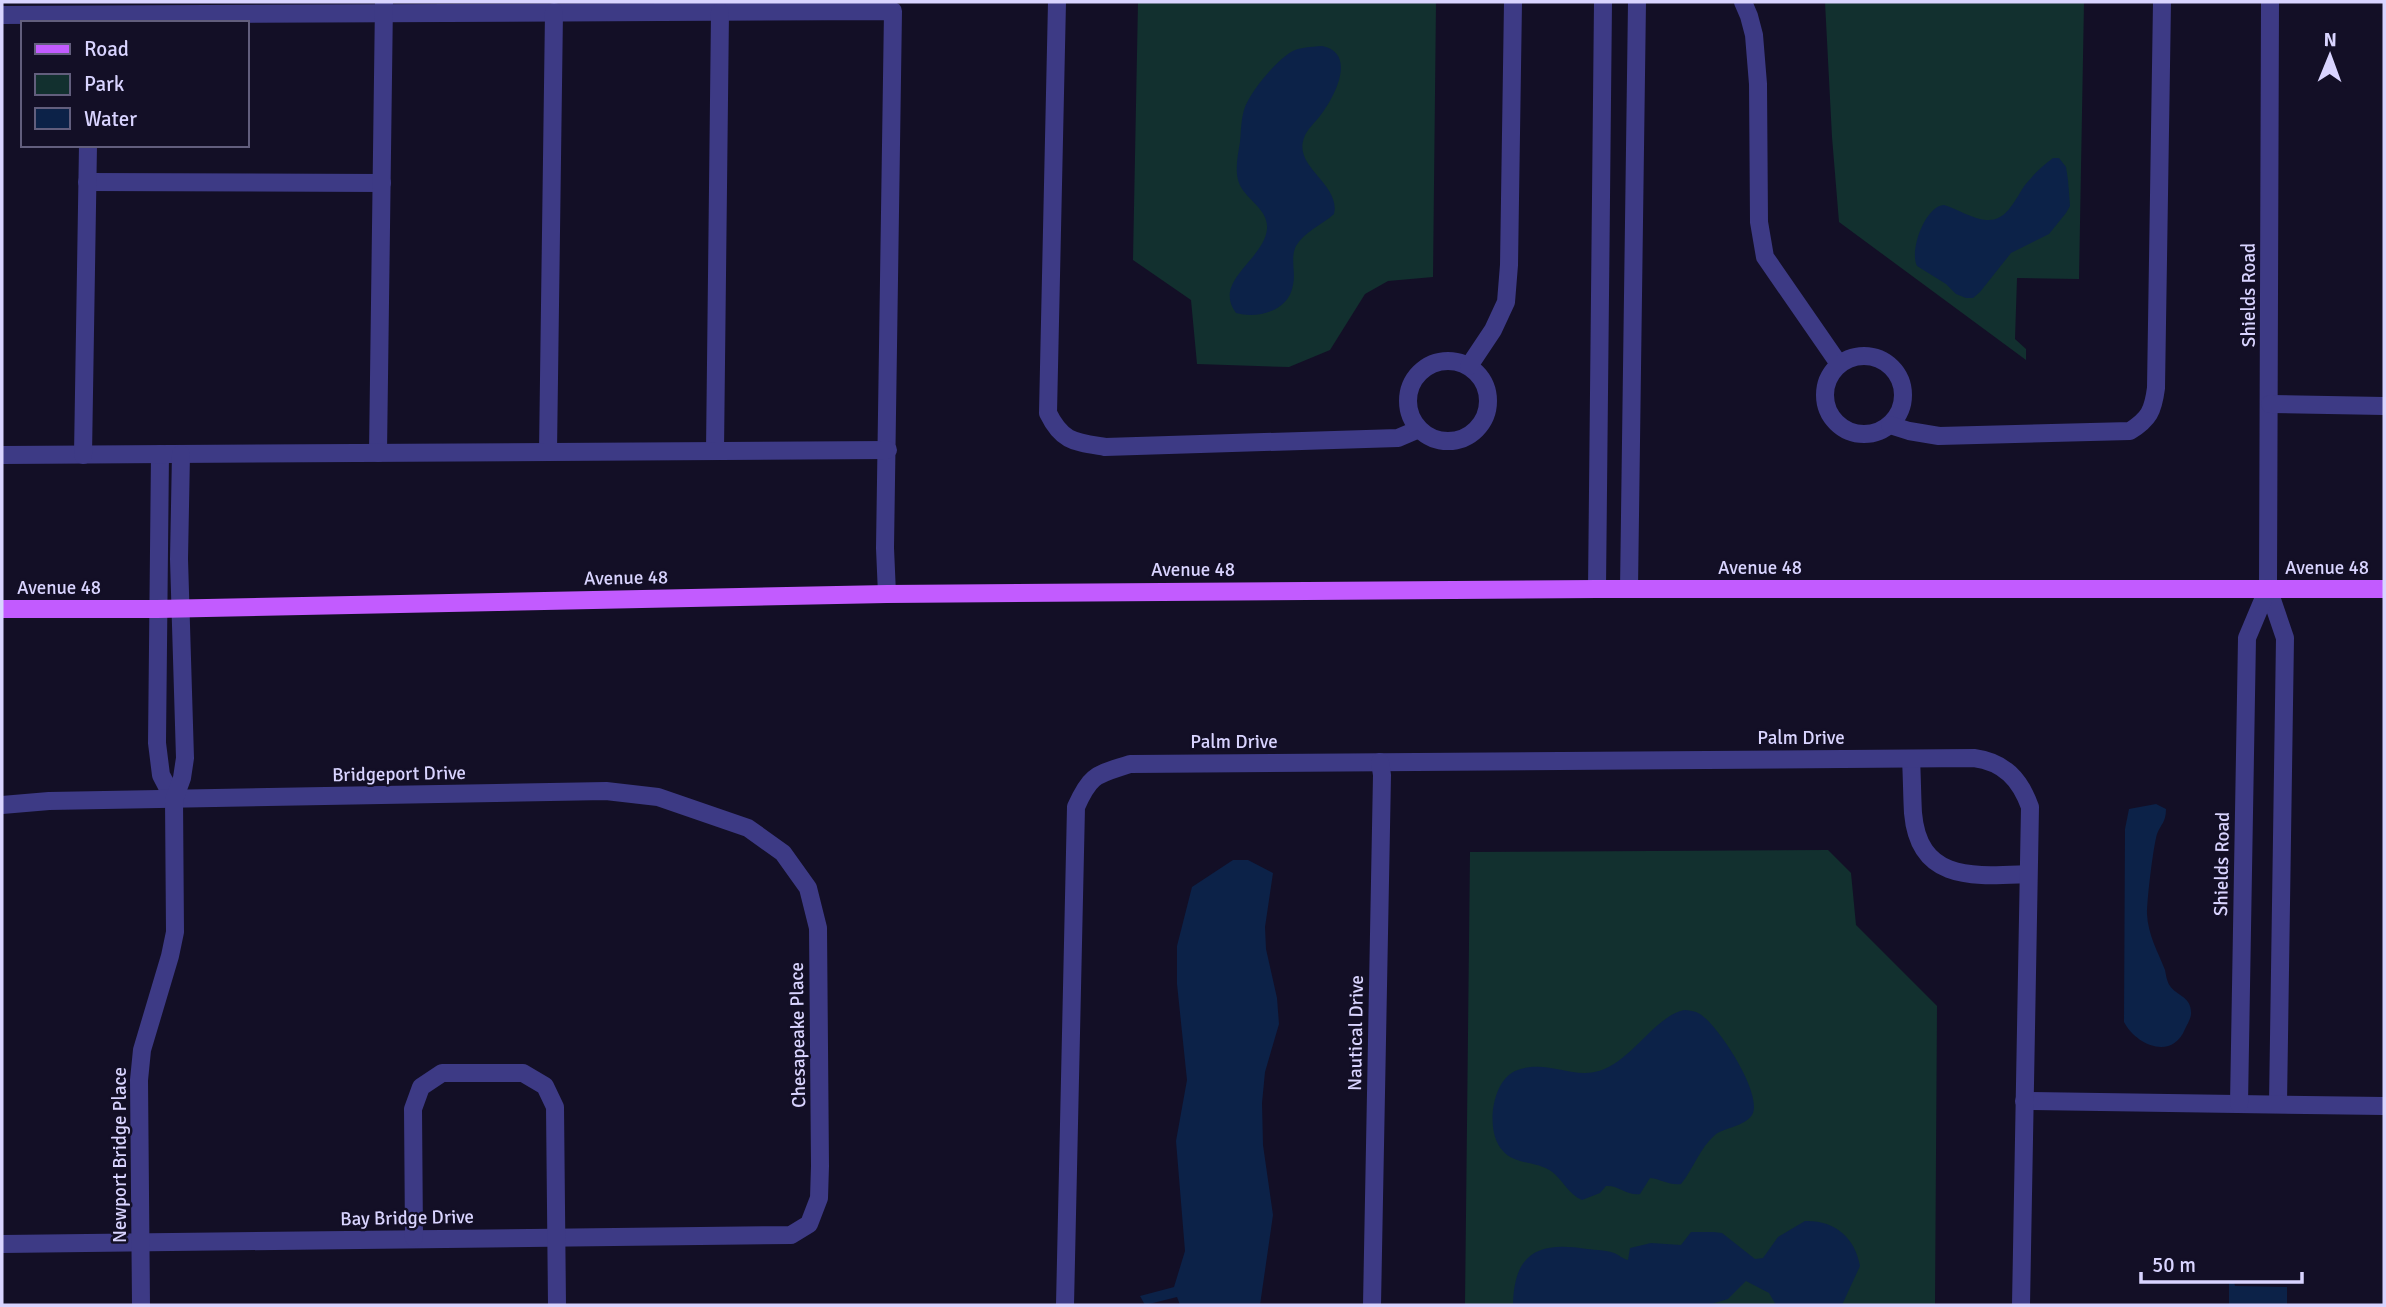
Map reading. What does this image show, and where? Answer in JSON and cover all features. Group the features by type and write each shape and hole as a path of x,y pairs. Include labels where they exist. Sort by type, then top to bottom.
{"main road":[{"name":"Avenue 48","path":"2,609 157,609 887,594 1597,589 2384,589"}],"street":[{"path":"1057,2 1048,413 1056,429 1072,442 1105,447 1398,438 1419,429"},
{"path":"1469,366 1493,330 1506,302 1509,265 1513,2"},
{"path":"1597,589 1603,2"},
{"path":"1629,589 1637,2"},
{"path":"1743,2 1754,35 1758,84 1759,222 1765,257 1839,364"},
{"path":"1890,425 1909,432 1939,436 2130,431 2146,421 2154,403 2156,388 2162,2"},
{"name":"Shields Road","path":"2270,2 2268,588 2285,638 2278,1104"},
{"path":"378,453 384,8"},
{"path":"2,15 89,19 384,8 554,12 893,11 885,548 887,594"},
{"path":"548,452 554,12"},
{"path":"715,451 720,12"},
{"path":"83,455 88,147"},
{"path":"87,182 382,183"},
{"path":"1864,355 1878,358 1898,375 1903,388 1903,402 1890,425 1879,432 1854,433 1843,429 1833,420 1824,397 1825,385 1830,373 1839,364 1851,357 1864,355"},
{"path":"1444,361 1469,366 1486,387 1486,414 1480,425 1470,435 1457,440 1444,441 1430,437 1419,429 1408,407 1412,382 1420,371 1431,364 1444,361"},
{"path":"2270,404 2384,406"},
{"path":"2,455 888,450"},
{"name":"Newport Bridge Place","path":"160,454 157,743 161,775 174,800"},
{"name":"Newport Bridge Place","path":"141,1305 139,1080 142,1050 175,932 174,800 182,778 184,743 179,559 181,454"},
{"name":"Shields Road","path":"2239,1104 2247,638 2268,588"},
{"path":"157,743 184,743"},
{"name":"Palm Drive","path":"1065,1305 1076,807 1083,790 1097,774 1130,764 1974,758 1989,760 2017,779 2025,792 2029,807 2021,1305"},
{"path":"1911,759 1915,828 1929,857 1939,866 1953,872 1972,875 2028,874"},
{"name":"Nautical Drive","path":"1372,1305 1382,775 1380,762"},
{"name":"Bridgeport Drive","path":"2,805 50,801 606,791 658,797 713,814 748,828 783,853"},
{"name":"Chesapeake Place","path":"783,853 808,888 818,928 820,1166 819,1198 809,1224"},
{"path":"414,1238 413,1110 421,1087 442,1073 523,1073 545,1086 555,1107 557,1305"},
{"path":"2024,1101 2384,1106"},
{"name":"Bay Bridge Drive","path":"2,1244 414,1238 762,1237 791,1235 809,1224"}],"green space":[{"path":"1138,2 1436,2 1433,277 1388,281 1365,294 1330,350 1289,367 1197,364 1191,300 1133,260"},
{"path":"1825,2 2084,2 2079,279 2017,278 2015,339 2026,349 2026,360 1839,222"},
{"path":"1828,850 1851,873 1856,925 1937,1006 1935,1305 1465,1305 1470,852"}],"water":[{"path":"1322,46 1333,50 1339,57 1340,77 1326,108 1305,135 1302,148 1305,158 1331,194 1334,214 1309,232 1296,246 1293,255 1293,285 1286,301 1263,314 1236,313 1230,301 1230,291 1241,271 1258,251 1267,229 1264,215 1245,193 1238,180 1237,161 1244,110 1270,70 1291,52"},
{"path":"2053,158 2059,158 2066,167 2070,206 2066,213 2049,234 2011,253 1973,298 1956,294 1946,284 1917,266 1915,250 1920,230 1937,207 1944,205 1970,216 1993,220 2010,208 2025,185"},
{"path":"2156,804 2166,809 2166,813 2154,850 2148,922 2168,983 2187,1000 2191,1008 2188,1024 2179,1039 2172,1045 2163,1047 2145,1043 2124,1022 2125,829 2129,809"},
{"path":"1233,860 1248,860 1273,873 1265,927 1266,949 1277,998 1279,1024 1265,1072 1262,1103 1263,1145 1273,1215 1260,1305 1180,1305 1177,1297 1145,1305 1140,1296 1174,1287 1185,1251 1176,1141 1187,1080 1177,984 1177,946 1192,887"},
{"path":"1684,1010 1700,1014 1728,1046 1746,1077 1754,1105 1749,1119 1719,1132 1709,1140 1681,1184 1650,1178 1640,1194 1606,1186 1600,1193 1582,1200 1551,1171 1514,1159 1497,1143 1493,1121 1496,1096 1500,1086 1515,1071 1548,1067 1578,1073 1599,1071 1622,1059 1663,1021"},
{"path":"1805,1221 1815,1221 1842,1232 1857,1256 1860,1266 1842,1305 1776,1305 1769,1293 1746,1281 1728,1299 1708,1305 1513,1305 1518,1273 1532,1254 1543,1249 1570,1247 1604,1251 1628,1260 1630,1248 1651,1243 1681,1245 1691,1232 1714,1232 1722,1233 1755,1259 1763,1258 1778,1237"},
{"path":"2229,1282 2234,1282 2235,1286 2287,1287 2287,1305 2229,1305"}]}
